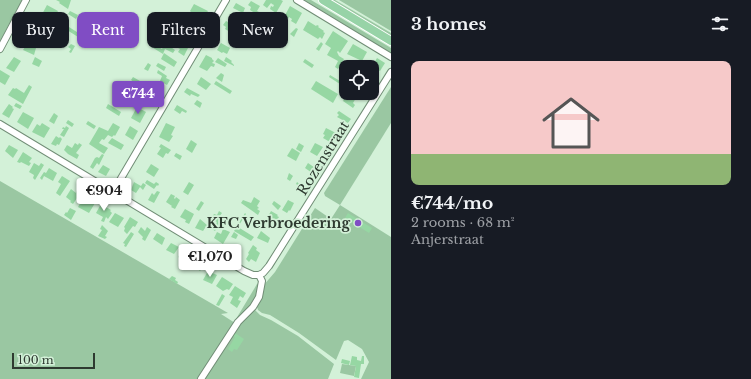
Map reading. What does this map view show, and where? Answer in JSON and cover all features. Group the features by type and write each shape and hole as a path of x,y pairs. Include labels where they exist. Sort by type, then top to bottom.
{"main road":[{"path":"323,0 391,41"}],"street":[{"path":"0,49 26,0"},
{"path":"114,192 226,0"},
{"path":"297,0 391,57"},
{"name":"Rozenstraat","path":"259,275 269,266 391,72"},
{"path":"0,124 244,271 253,275 259,275 262,282 259,297 253,307 239,320 201,379"}],"green space":[{"path":"0,0 22,0 16,12 12,12 12,19 0,41"},
{"path":"304,0 311,0 391,48 391,53"},
{"path":"328,0 335,0 391,33 391,38"},
{"path":"339,0 391,0 391,31"},
{"path":"391,87 391,123 340,205 325,196 324,193"},
{"path":"0,181 228,313 221,314 235,323 199,379 0,379"},
{"path":"340,205 391,237 391,379 361,379 369,362 362,349 348,340 344,341 336,360 299,333 270,315 262,313 258,310 256,304 263,286 275,272 315,208 331,219"},
{"path":"259,283 258,296 239,319 236,319 257,284"},
{"path":"253,308 260,315 298,336 334,364 328,379 203,379 240,322"},
{"path":"342,364 356,366 354,376 340,373"}],"building":[{"path":"56,0 71,0 68,9 59,3 60,2"},
{"path":"266,0 283,1 277,12 270,9 271,6 273,7 274,5 271,3 267,8 263,5"},
{"path":"251,1 260,6 257,11 259,12 253,12 250,10 251,7 248,5"},
{"path":"236,3 245,8 243,12 241,12 233,8"},
{"path":"194,4 208,11 191,12 190,11"},
{"path":"47,5 58,11 57,12 43,12"},
{"path":"290,6 302,13 296,24 291,21 292,19 289,17 288,19 288,12 287,12"},
{"path":"70,11 77,14 76,19 69,15"},
{"path":"226,21 228,22 228,31 225,29 226,27 223,25"},
{"path":"308,21 316,26 319,26 318,27 324,31 323,32 325,33 322,39 320,37 318,39 303,30"},
{"path":"69,27 77,32 77,36 69,31"},
{"path":"296,28 298,29 294,37 290,34"},
{"path":"333,31 348,41 340,53 338,51 337,52 339,56 344,59 339,60 338,69 335,67 338,61 327,55 331,48 325,44"},
{"path":"321,42 323,44 319,51 316,49"},
{"path":"221,43 230,48 227,54 217,50 220,48"},
{"path":"71,44 75,46 71,53 69,52 71,49 69,46"},
{"path":"353,44 367,52 363,60 347,54"},
{"path":"24,48 36,48 34,55 23,50"},
{"path":"153,48 172,48 175,50 173,53 165,49 163,54"},
{"path":"178,48 188,48 184,56 178,52 180,49"},
{"path":"164,53 177,62 174,67 161,59"},
{"path":"206,55 212,58 214,61 212,63 215,64 214,67 211,66 207,71 199,67"},
{"path":"14,57 21,61 14,72 6,68"},
{"path":"35,57 42,61 39,67 32,64"},
{"path":"226,57 232,61 231,62 234,66 224,61"},
{"path":"218,58 227,64 225,67 215,62"},
{"path":"377,58 385,63 380,71 379,60 376,60"},
{"path":"305,59 314,65 312,68 303,62"},
{"path":"148,63 151,65 148,71 144,69"},
{"path":"158,63 166,67 164,71 156,66"},
{"path":"0,70 10,76 5,85 0,82"},
{"path":"158,70 170,80 167,85 160,81 162,76 157,73"},
{"path":"221,73 224,75 222,82 216,78"},
{"path":"330,75 339,80 339,83 329,77"},
{"path":"133,77 140,81 138,85 131,80"},
{"path":"201,77 211,84 206,90 197,84"},
{"path":"216,81 232,91 230,94 214,84"},
{"path":"316,81 338,94 333,103 311,89"},
{"path":"29,85 32,87 23,104 8,95 13,88 16,88 24,93"},
{"path":"143,88 153,93 146,103 137,98"},
{"path":"187,88 200,95 198,97 191,94 190,96 184,92"},
{"path":"197,100 202,103 200,108 194,104"},
{"path":"355,100 353,103 355,105 353,108 343,101"},
{"path":"16,103 22,106 20,109 14,106"},
{"path":"9,104 14,109 9,118 2,114"},
{"path":"108,104 121,112 119,116 106,108"},
{"path":"177,105 187,111 186,113 182,111 180,114 174,110"},
{"path":"137,107 146,112 140,123 131,118"},
{"path":"339,111 351,119 348,123 337,117 339,115 337,113"},
{"path":"23,112 34,118 28,129 17,122"},
{"path":"54,113 58,116 54,124 49,121"},
{"path":"68,120 74,124 72,127 66,123"},
{"path":"88,121 96,126 94,129 86,124"},
{"path":"42,123 50,128 44,138 32,132 37,124 40,126"},
{"path":"113,123 120,127 115,136 114,135 112,137 108,135 99,143 108,148 104,154 89,144 99,127 108,131"},
{"path":"166,123 175,127 171,135 173,136 169,142 159,137"},
{"path":"66,126 69,128 64,137 60,135 64,129 62,129 63,127 65,128"},
{"path":"130,126 138,131 133,140 125,135"},
{"path":"326,128 336,133 330,142 323,138"},
{"path":"56,136 62,139 59,145 57,144 56,146 51,144"},
{"path":"112,138 124,145 121,150 108,143"},
{"path":"191,140 197,144 192,153 186,149"},
{"path":"75,143 82,145 76,153 79,155 77,159 64,150 67,145 72,148"},
{"path":"299,143 304,146 301,152 296,149"},
{"path":"315,143 323,147 317,156 310,152"},
{"path":"161,144 171,150 168,154 166,153 163,158 157,154 161,148 159,147"},
{"path":"9,145 18,150 13,158 5,151"},
{"path":"292,148 300,153 296,161 287,156"},
{"path":"23,152 32,158 29,162 31,163 29,166 21,162 17,162"},
{"path":"176,153 182,156 180,160 174,156"},
{"path":"102,154 104,155 99,165 97,163 93,169 90,167 95,158 99,158"},
{"path":"34,163 39,166 41,163 44,165 35,180 33,178 34,175 29,172"},
{"path":"308,163 318,170 315,175 305,168"},
{"path":"151,164 159,169 154,177 146,172"},
{"path":"103,165 110,169 106,176 98,172"},
{"path":"49,168 57,173 53,181 44,176 42,180 40,178"},
{"path":"289,173 293,176 290,181 287,179"},
{"path":"62,176 70,181 60,196 56,193 61,184 58,182"},
{"path":"147,180 154,184 156,182 159,184 154,189 145,183"},
{"path":"134,182 141,186 143,183 146,185 143,190 140,187 136,193 131,190"},
{"path":"189,182 194,185 188,195 183,192"},
{"path":"297,182 306,189 304,193 297,189 299,186 296,184"},
{"path":"71,189 76,193 77,190 81,192 73,204 66,197"},
{"path":"157,191 160,192 154,203 148,200 152,193 154,195"},
{"path":"171,194 175,196 175,199 176,197 180,200 175,209 166,202"},
{"path":"85,195 89,197 88,199 95,203 89,213 78,207"},
{"path":"254,197 260,201 257,206 259,208 257,209 260,211 258,215 241,203 243,200 251,203"},
{"path":"288,200 294,203 290,211 289,210 287,213 282,210"},
{"path":"201,201 204,203 199,211 196,209"},
{"path":"274,201 281,206 278,210 272,204"},
{"path":"101,204 111,210 110,211 112,213 108,219 106,217 104,222 101,221 103,217 96,213"},
{"path":"70,208 76,211 71,220 64,215"},
{"path":"185,209 194,214 189,224 185,222 186,220 180,217"},
{"path":"219,211 222,213 219,217 222,219 215,231 212,229 217,222 211,219 214,214 217,215"},
{"path":"271,211 279,217 277,220 275,219 271,225 265,222"},
{"path":"115,213 124,218 118,227 109,222"},
{"path":"245,213 246,214 238,227 254,237 251,241 234,231"},
{"name":"KFC Verbroedering","path":"348,213 372,228 369,233 345,218"},
{"path":"130,217 138,222 127,234 124,231 124,227"},
{"path":"200,219 207,225 203,231 195,228"},
{"path":"102,225 108,231 105,239 98,236 102,230 100,229"},
{"path":"141,227 145,231 147,227 151,230 145,241 138,232"},
{"path":"223,229 230,232 223,244 214,238 217,232 221,234"},
{"path":"261,231 270,238 268,243 257,238"},
{"path":"131,232 134,234 126,247 123,243"},
{"path":"234,232 238,235 236,239 231,237"},
{"path":"157,233 165,238 162,245 153,239"},
{"path":"171,243 179,247 174,254 166,250"},
{"path":"233,244 240,248 236,254 229,250"},
{"path":"253,245 260,253 256,262 251,259 249,262 246,259"},
{"path":"183,249 192,255 187,263 178,257"},
{"path":"197,258 208,264 200,271 192,265"},
{"path":"208,271 217,275 212,284 203,280"},
{"path":"172,276 176,278 175,280 178,282 177,284 169,279"},
{"path":"222,277 233,284 229,290 227,289 223,291 216,286"},
{"path":"235,286 246,293 243,298 240,296 238,300 241,301 237,308 230,303 233,297 229,295"},
{"path":"222,294 225,296 219,306 216,305"},
{"path":"235,333 244,339 237,350 234,349 232,352 228,349 235,337 233,336"},
{"path":"352,356 357,357 357,360 361,361 362,356 364,356 364,364 361,364 359,378 354,377 356,366 350,365"},
{"path":"342,359 350,361 349,365 341,363"}],"place":[{"name":"KFC Verbroedering","path":"358,223"}]}
